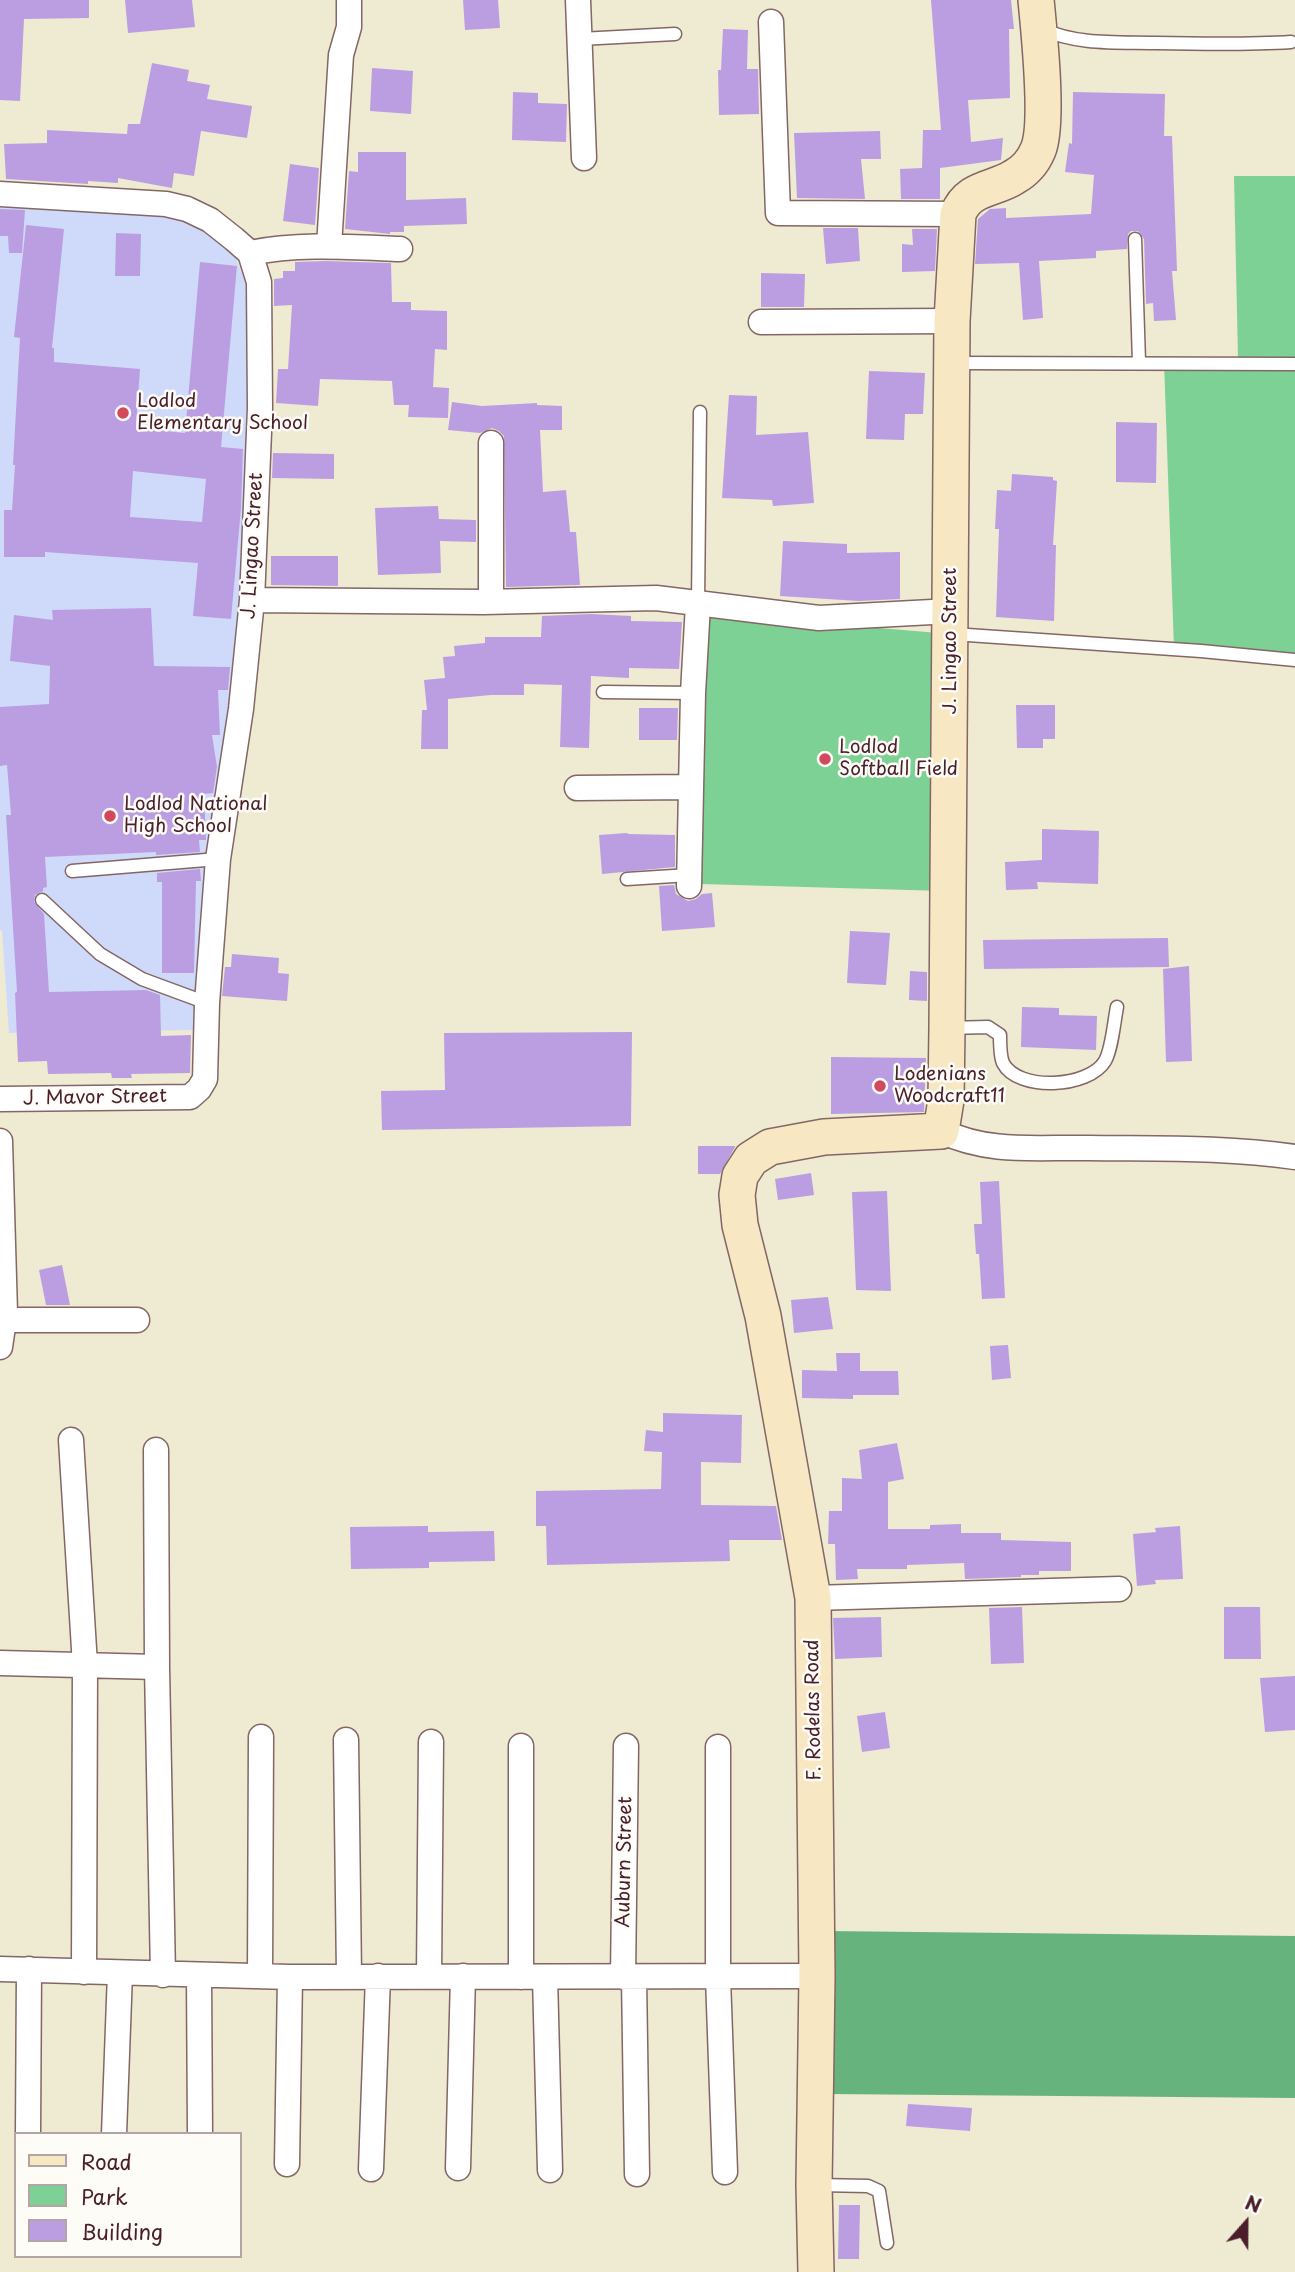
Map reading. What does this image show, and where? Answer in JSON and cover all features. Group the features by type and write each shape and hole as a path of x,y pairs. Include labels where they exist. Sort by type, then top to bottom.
{"street":[{"path":"329,246 341,55 349,27 349,0"},
{"path":"578,0 584,159"},
{"path":"771,22 778,213 958,214 962,203 974,194 1015,177 1030,165 1040,147 1042,122 1037,14"},
{"path":"0,194 176,206 211,219 250,253 275,248 329,246 400,249"},
{"name":"J. Lingao Street","path":"941,1131 946,1100 951,363 958,214"},
{"name":"J. Lingao Street","path":"190,1097 205,1079 207,1003 218,859 241,709 252,600 260,408 259,282 250,253"},
{"path":"761,322 952,321"},
{"path":"491,443 491,601"},
{"path":"252,600 491,601 656,598 819,618 951,622"},
{"path":"689,880 698,604"},
{"path":"577,789 691,787"},
{"name":"J. Mavor Street","path":"0,1099 190,1097"},
{"path":"941,1131 960,1140 1006,1149 1244,1150 1295,1157"},
{"name":"F. Rodelas Road","path":"816,2272 814,2185 817,1976 813,1598 763,1316 740,1225 737,1195 740,1176 751,1159 770,1147 824,1137 941,1131"},
{"path":"0,1141 4,1320 0,1348"},
{"path":"4,1320 137,1320"},
{"path":"71,1440 85,1665 84,1972"},
{"path":"156,1450 163,1975"},
{"path":"813,1598 1119,1589"},
{"path":"0,1663 157,1667"},
{"path":"260,1976 261,1737"},
{"path":"346,1740 349,1976"},
{"path":"429,1976 431,1742"},
{"path":"521,1746 533,1977 550,2170"},
{"name":"Auburn Street","path":"626,1746 629,1977 637,2174"},
{"path":"718,1747 718,1978 725,2172"},
{"path":"0,1969 290,1977 817,1976"},
{"path":"28,2132 29,1969"},
{"path":"114,2132 120,1973"},
{"path":"199,1976 200,2132"},
{"path":"371,2169 378,1976"},
{"path":"458,2168 463,1976"},
{"path":"287,2164 290,1977"}],"lane":[{"path":"1037,14 1060,37 1106,42 1240,45 1291,42"},
{"path":"580,39 675,34"},
{"path":"1135,239 1139,362"},
{"path":"951,363 1295,363"},
{"path":"698,604 700,412"},
{"path":"951,622 1295,660"},
{"path":"603,692 693,693"},
{"path":"72,872 218,859"},
{"path":"627,879 689,880"},
{"path":"42,900 100,954 142,979 207,1003"},
{"path":"947,1028 988,1027 1000,1035 1002,1062 1012,1073 1030,1080 1063,1084 1091,1075 1105,1060 1117,1007"},
{"path":"814,2185 868,2186 879,2191 887,2243"}],"shaded area":[{"name":"Lodlod Elementary School","path":"0,200 185,217 213,231 235,256 249,291 245,512 234,701 194,1030 9,1033 0,930"}],"green space":[{"path":"1234,176 1295,176 1295,655 1174,649 1164,361 1238,358"},
{"name":"Lodlod Softball Field","path":"705,613 950,634 944,891 701,884"},
{"path":"823,1931 1295,1936 1295,2098 828,2094"}],"building":[{"path":"0,0 89,0 89,18 24,19 20,101 0,100"},
{"path":"125,0 192,0 195,27 128,33"},
{"path":"463,0 498,0 500,28 465,30"},
{"path":"931,0 1011,0 1014,29 1009,29 1010,98 968,100 971,142 1003,138 1001,160 940,168 940,199 901,199 900,169 922,168 923,130 941,130"},
{"path":"723,29 748,30 747,69 758,69 759,114 719,115 718,70 721,70"},
{"path":"152,63 189,70 187,81 210,85 207,99 252,106 247,138 201,131 194,176 174,173 172,188 118,178 118,183 88,181 88,184 6,179 4,144 47,143 47,130 127,134 128,124 140,124"},
{"path":"372,68 413,71 411,114 370,111"},
{"path":"513,92 538,93 538,103 567,104 566,142 512,140"},
{"path":"1073,92 1165,94 1164,136 1172,136 1177,271 1172,271 1176,320 1154,321 1153,303 1146,304 1144,239 1138,231 1128,234 1127,249 1096,251 1096,258 1039,261 1043,318 1023,320 1019,263 975,264 978,219 990,209 1006,208 1006,218 1091,214 1094,175 1065,172 1069,143 1072,144"},
{"path":"880,131 881,159 861,159 865,199 797,198 794,133"},
{"path":"358,152 406,152 406,200 466,198 467,224 404,226 404,232 390,234 345,229 349,171 358,172"},
{"path":"290,164 319,168 315,225 283,221"},
{"path":"0,209 25,210 22,253 9,253 8,236 0,236"},
{"path":"26,225 64,229 52,348 54,362 140,369 136,428 185,433 200,262 237,266 221,447 243,449 241,508 231,619 193,616 198,563 45,552 45,557 4,557 4,510 12,510 15,465 20,338 14,337","holes":["133,471 206,479 202,522 130,517"]},
{"path":"823,228 858,228 860,261 826,264"},
{"path":"912,229 937,229 935,271 902,272 902,244 913,245"},
{"path":"116,233 141,234 140,276 115,276"},
{"path":"295,262 391,263 392,302 411,302 411,310 447,311 447,350 435,349 433,387 449,388 448,418 408,417 409,405 394,405 392,381 320,379 318,406 276,403 278,369 288,369 292,305 274,306 274,279 283,278 283,271 295,271"},
{"path":"761,273 805,274 804,307 761,307"},
{"path":"869,371 925,373 923,414 905,414 904,440 866,439"},
{"path":"729,395 757,396 756,435 808,432 814,503 773,506 772,500 722,498"},
{"path":"452,402 482,406 537,403 562,406 562,430 540,430 543,492 566,490 570,532 576,532 580,585 506,587 504,436 492,428 480,433 448,430"},
{"path":"1116,422 1157,423 1156,483 1116,482"},
{"path":"273,453 334,454 334,479 272,478"},
{"path":"1012,474 1053,477 1053,480 1057,481 1053,545 1056,545 1054,621 996,617 999,529 995,529 997,490 1011,491"},
{"path":"438,506 439,519 476,520 476,542 440,541 441,573 378,575 375,508"},
{"path":"783,541 847,544 847,553 900,552 900,599 859,601 780,596"},
{"path":"271,556 338,556 338,586 271,585"},
{"path":"151,608 154,666 230,667 228,690 218,690 220,735 212,735 217,767 213,793 204,794 206,840 199,840 200,852 45,857 47,887 35,895 34,902 44,914 49,992 146,990 160,995 161,1036 191,1035 190,1073 131,1074 132,1078 112,1078 111,1073 48,1074 47,1061 18,1062 17,992 6,815 11,815 7,765 0,766 0,707 49,704 50,666 10,661 14,615 53,620 52,610"},
{"path":"542,616 631,616 631,621 682,622 679,669 629,668 629,678 591,676 589,748 560,747 562,685 524,684 524,695 448,699 448,749 421,749 422,710 427,710 424,680 445,678 443,657 455,656 454,646 485,643 485,637 541,637"},
{"path":"1016,705 1055,705 1055,739 1043,739 1043,748 1017,748"},
{"path":"639,708 678,708 677,740 639,740"},
{"path":"1042,829 1099,831 1098,884 1037,882 1038,889 1006,890 1005,862 1042,860"},
{"path":"599,835 675,835 675,867 602,874"},
{"path":"200,869 201,881 196,881 194,973 162,973 162,882 157,882 157,873"},
{"path":"674,885 676,894 688,901 702,894 712,893 715,927 662,931 659,886"},
{"path":"850,931 890,933 886,985 847,983"},
{"path":"1168,938 1169,967 984,969 983,940"},
{"path":"232,954 279,958 278,973 289,974 287,1001 222,996 225,967 231,967"},
{"path":"1189,966 1192,1061 1166,1062 1163,969"},
{"path":"910,971 927,972 927,1001 909,1000"},
{"path":"1022,1007 1059,1008 1059,1015 1097,1016 1096,1050 1021,1047"},
{"path":"632,1032 631,1126 382,1130 381,1091 445,1090 444,1033"},
{"name":"Lodenians Woodcraft11","path":"831,1057 926,1058 924,1112 831,1114"},
{"path":"698,1146 735,1147 720,1174 698,1174"},
{"path":"811,1173 814,1195 778,1200 775,1179"},
{"path":"999,1181 1005,1298 982,1299 974,1224 982,1224 980,1182"},
{"path":"887,1191 891,1291 856,1290 852,1192"},
{"path":"62,1265 70,1305 46,1305 39,1270"},
{"path":"828,1297 833,1329 794,1333 791,1300"},
{"path":"1008,1345 1011,1378 992,1380 990,1346"},
{"path":"836,1353 860,1353 860,1371 898,1371 899,1395 853,1395 853,1399 802,1398 802,1370 837,1371"},
{"path":"663,1413 742,1415 741,1463 701,1462 701,1505 776,1506 782,1540 729,1540 730,1561 547,1565 546,1526 536,1526 536,1491 661,1489 662,1452 644,1451 646,1430 663,1432"},
{"path":"897,1443 904,1479 888,1482 888,1529 930,1529 930,1525 961,1524 961,1533 1001,1533 1001,1540 1071,1542 1071,1571 1039,1571 1039,1575 1021,1577 965,1579 964,1563 907,1565 907,1569 857,1569 858,1579 836,1580 835,1544 828,1544 829,1511 842,1511 842,1478 862,1479 859,1450"},
{"path":"428,1526 428,1532 494,1531 495,1561 429,1562 429,1568 351,1569 350,1527"},
{"path":"1180,1526 1183,1579 1155,1580 1156,1584 1137,1586 1133,1534 1156,1532 1155,1528"},
{"path":"1022,1607 1024,1663 991,1664 989,1608"},
{"path":"1224,1607 1260,1607 1261,1659 1224,1659"},
{"path":"881,1617 882,1657 835,1659 833,1618"},
{"path":"1295,1676 1295,1730 1265,1732 1260,1678"},
{"path":"885,1712 890,1748 862,1752 857,1716"},
{"path":"908,2104 972,2108 970,2131 906,2126"},
{"path":"839,2205 860,2205 859,2259 838,2259"}],"place":[{"name":"Lodlod Elementary School","path":"123,413"},
{"name":"Lodlod Softball Field","path":"825,759"},
{"name":"Lodlod National High School","path":"110,816"},
{"name":"Lodenians Woodcraft11","path":"880,1086"}]}
